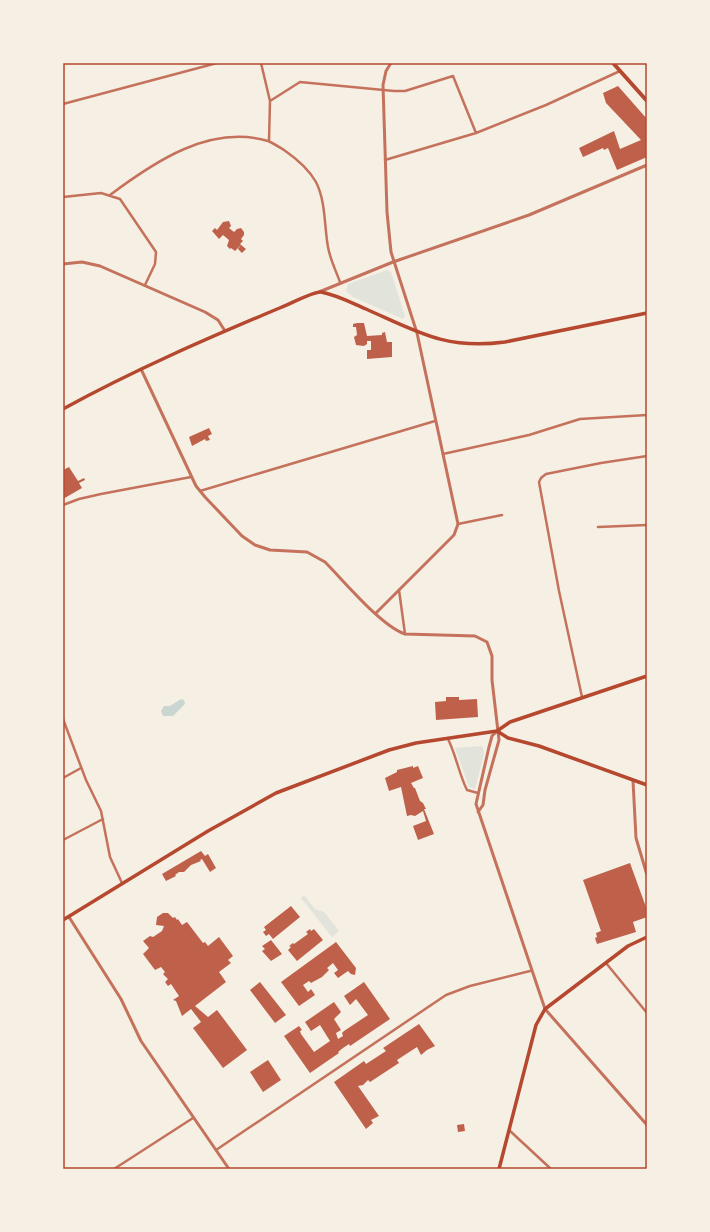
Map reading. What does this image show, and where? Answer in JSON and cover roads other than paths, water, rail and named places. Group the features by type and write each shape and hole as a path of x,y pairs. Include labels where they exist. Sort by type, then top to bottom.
{"main road":[{"path":"613,63 647,101"},
{"path":"63,409 141,369 225,331 319,292 338,297 417,333 450,342 484,345 647,313"},
{"path":"63,920 234,815 276,793 389,750 497,731 510,722 647,676"},
{"path":"497,731 508,738 539,746 647,785"},
{"path":"499,1169 536,1025 545,1009 628,946 647,937"}],"street":[{"path":"63,104 217,63"},
{"path":"261,63 270,101 269,141"},
{"path":"376,613 454,535 458,524 417,333 393,262 387,212 383,90 386,71 391,63"},
{"path":"385,160 476,132 546,105 620,71"},
{"path":"270,101 300,82 383,90 405,90 453,76 476,132"},
{"path":"110,195 149,168 199,144 223,137 269,141 299,160 316,182 323,202 328,249 340,282"},
{"path":"319,292 340,282 393,262 529,215 647,165"},
{"path":"63,197 92,193 110,195 120,199 155,250 156,261 145,285"},
{"path":"63,264 82,262 100,266 210,314 218,320 225,331"},
{"path":"141,369 191,477 199,491 242,536 255,545 270,550 307,552 325,562 393,629 405,634 475,636 487,642 492,656 497,731 499,740 485,790 483,806 478,812"},
{"path":"443,454 529,435 580,419 647,415"},
{"path":"199,491 435,421"},
{"path":"582,697 539,486 541,478 546,474 594,464 647,456"},
{"path":"63,505 79,499 101,494 191,477"},
{"path":"458,524 502,516"},
{"path":"598,526 647,525"},
{"path":"399,590 405,634"},
{"path":"63,719 81,768 103,819 110,857 122,883"},
{"path":"497,731 492,736 476,804 530,971 545,1009 647,1125"},
{"path":"448,739 456,756 464,784 468,790 478,793"},
{"path":"63,778 81,768"},
{"path":"633,781 636,838 647,875"},
{"path":"63,840 103,819"},
{"path":"69,917 122,999 141,1041 228,1169"},
{"path":"606,963 647,1013"},
{"path":"216,1150 446,995 470,986 530,971"},
{"path":"114,1169 193,1118"},
{"path":"509,1130 550,1169"}]}
